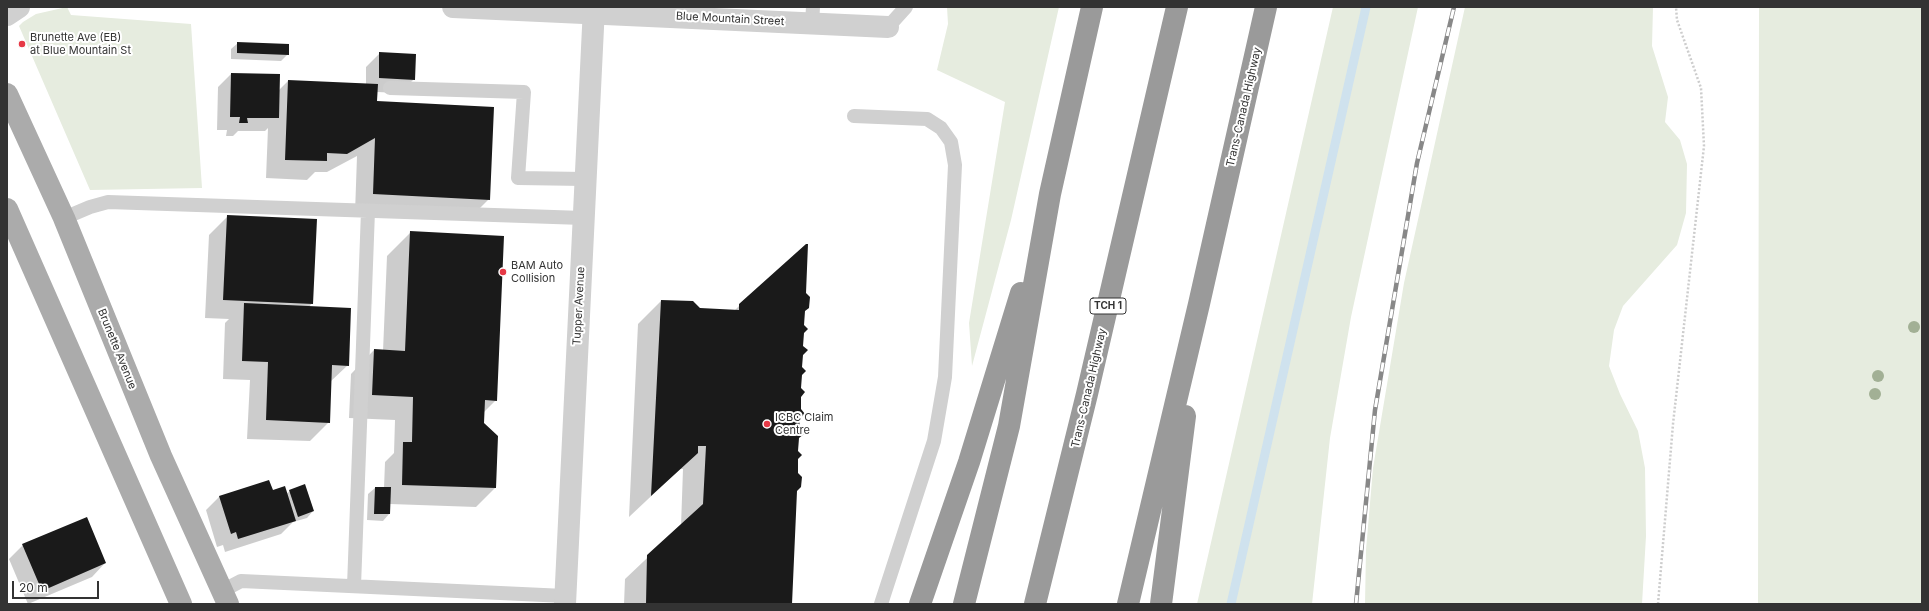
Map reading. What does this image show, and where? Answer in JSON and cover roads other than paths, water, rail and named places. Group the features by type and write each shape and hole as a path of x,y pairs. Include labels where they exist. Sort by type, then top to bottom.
{"highway":[{"path":"964,604 1009,426 1050,194 1092,7"},
{"name":"Trans-Canada Highway","path":"1035,604 1087,394 1177,7"},
{"name":"Trans-Canada Highway","path":"1128,604 1199,304 1266,7"},
{"path":"920,604 970,462 1050,194"},
{"path":"1161,604 1199,304"}],"main road":[{"name":"Brunette Avenue","path":"7,94 64,218 161,456 225,598"},
{"path":"7,209 181,604"}],"street":[{"path":"7,15 19,7"},
{"name":"Blue Mountain Street","path":"453,7 812,15 888,26"},
{"name":"Tupper Avenue","path":"565,600 593,10"}],"lane":[{"path":"888,26 906,7"},
{"path":"390,88 524,92 518,178 585,179"},
{"path":"854,116 927,119 941,128 952,142 955,166 946,377 934,441 881,604"},
{"path":"64,218 90,207 108,202 583,218"},
{"path":"354,586 368,211"},
{"path":"225,598 241,581 354,586 565,600"}],"waterway":[{"path":"1231,604 1366,7"}],"railway":[{"path":"1356,604 1375,410 1417,163 1454,7"}],"place":[{"name":"Brunette Ave (EB) at Blue Mountain St","path":"22,44"},
{"name":"BAM Auto Collision","path":"503,272"},
{"name":"ICBC Claim Centre","path":"767,424"}]}
